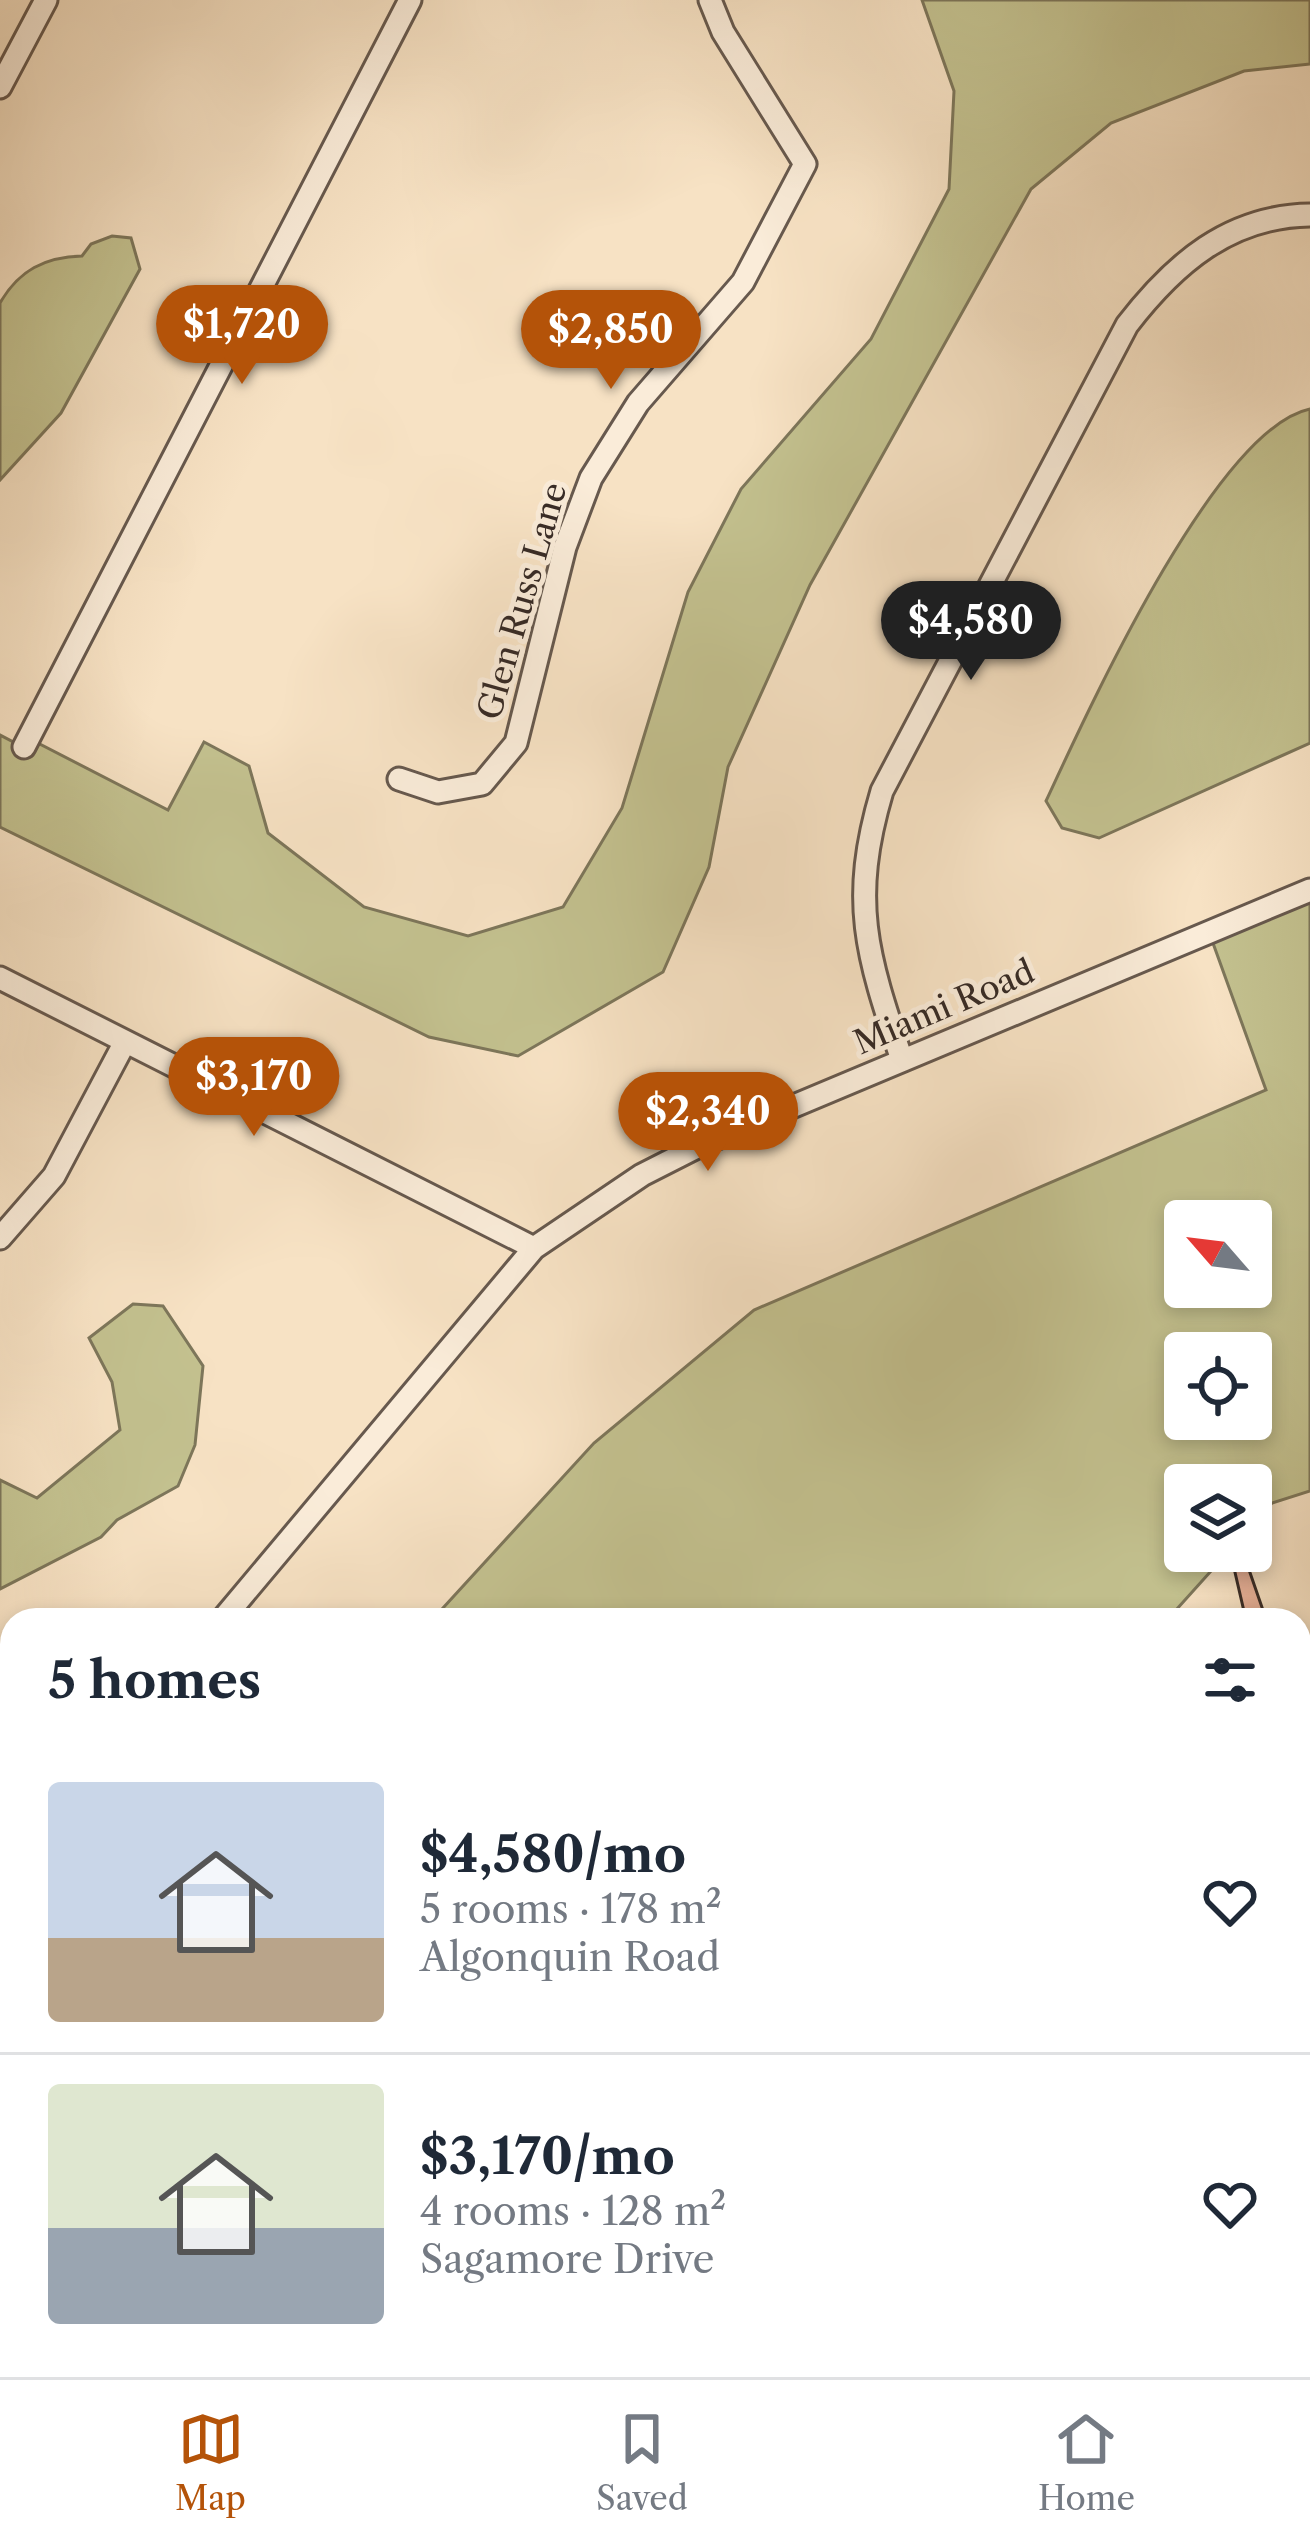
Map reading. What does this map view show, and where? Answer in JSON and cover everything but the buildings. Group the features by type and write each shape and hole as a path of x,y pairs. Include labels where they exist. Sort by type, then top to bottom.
{"street":[{"path":"0,87 46,0"},
{"path":"24,747 410,0"},
{"name":"Glen Russ Lane","path":"399,779 438,792 482,784 516,743 565,547 591,478 638,403 743,282 805,164 723,32 710,0"},
{"path":"902,1060 866,950 865,875 882,791 1127,325 1166,275 1224,234 1285,215 1310,215"},
{"name":"Miami Road","path":"232,1608 535,1248 662,1165 1310,890"},
{"path":"0,978 535,1248"},
{"path":"0,1238 54,1176 125,1042"}],"shaded area":[{"path":"922,0 1310,0 1310,64 1244,71 1111,123 1031,189 810,585 728,767 709,867 663,972 518,1056 429,1037 0,827 0,735 23,747 28,738 168,810 204,742 249,766 268,833 364,907 468,936 563,907 622,808 688,592 741,489 871,339 949,189 954,91"},
{"path":"112,236 131,238 140,269 61,413 0,480 0,303 34,268 82,256 91,244"},
{"path":"1310,409 1310,743 1099,838 1062,828 1046,801 1158,580 1234,466 1273,428"},
{"path":"1310,890 1310,1491 1272,1503 1272,1464 1164,1464 1164,1572 1210,1572 1178,1608 443,1608 594,1443 754,1310 1266,1090 1209,932"},
{"path":"133,1304 163,1306 203,1366 195,1445 178,1486 117,1520 101,1537 0,1589 0,1480 37,1498 120,1430 112,1382 89,1338"}]}
